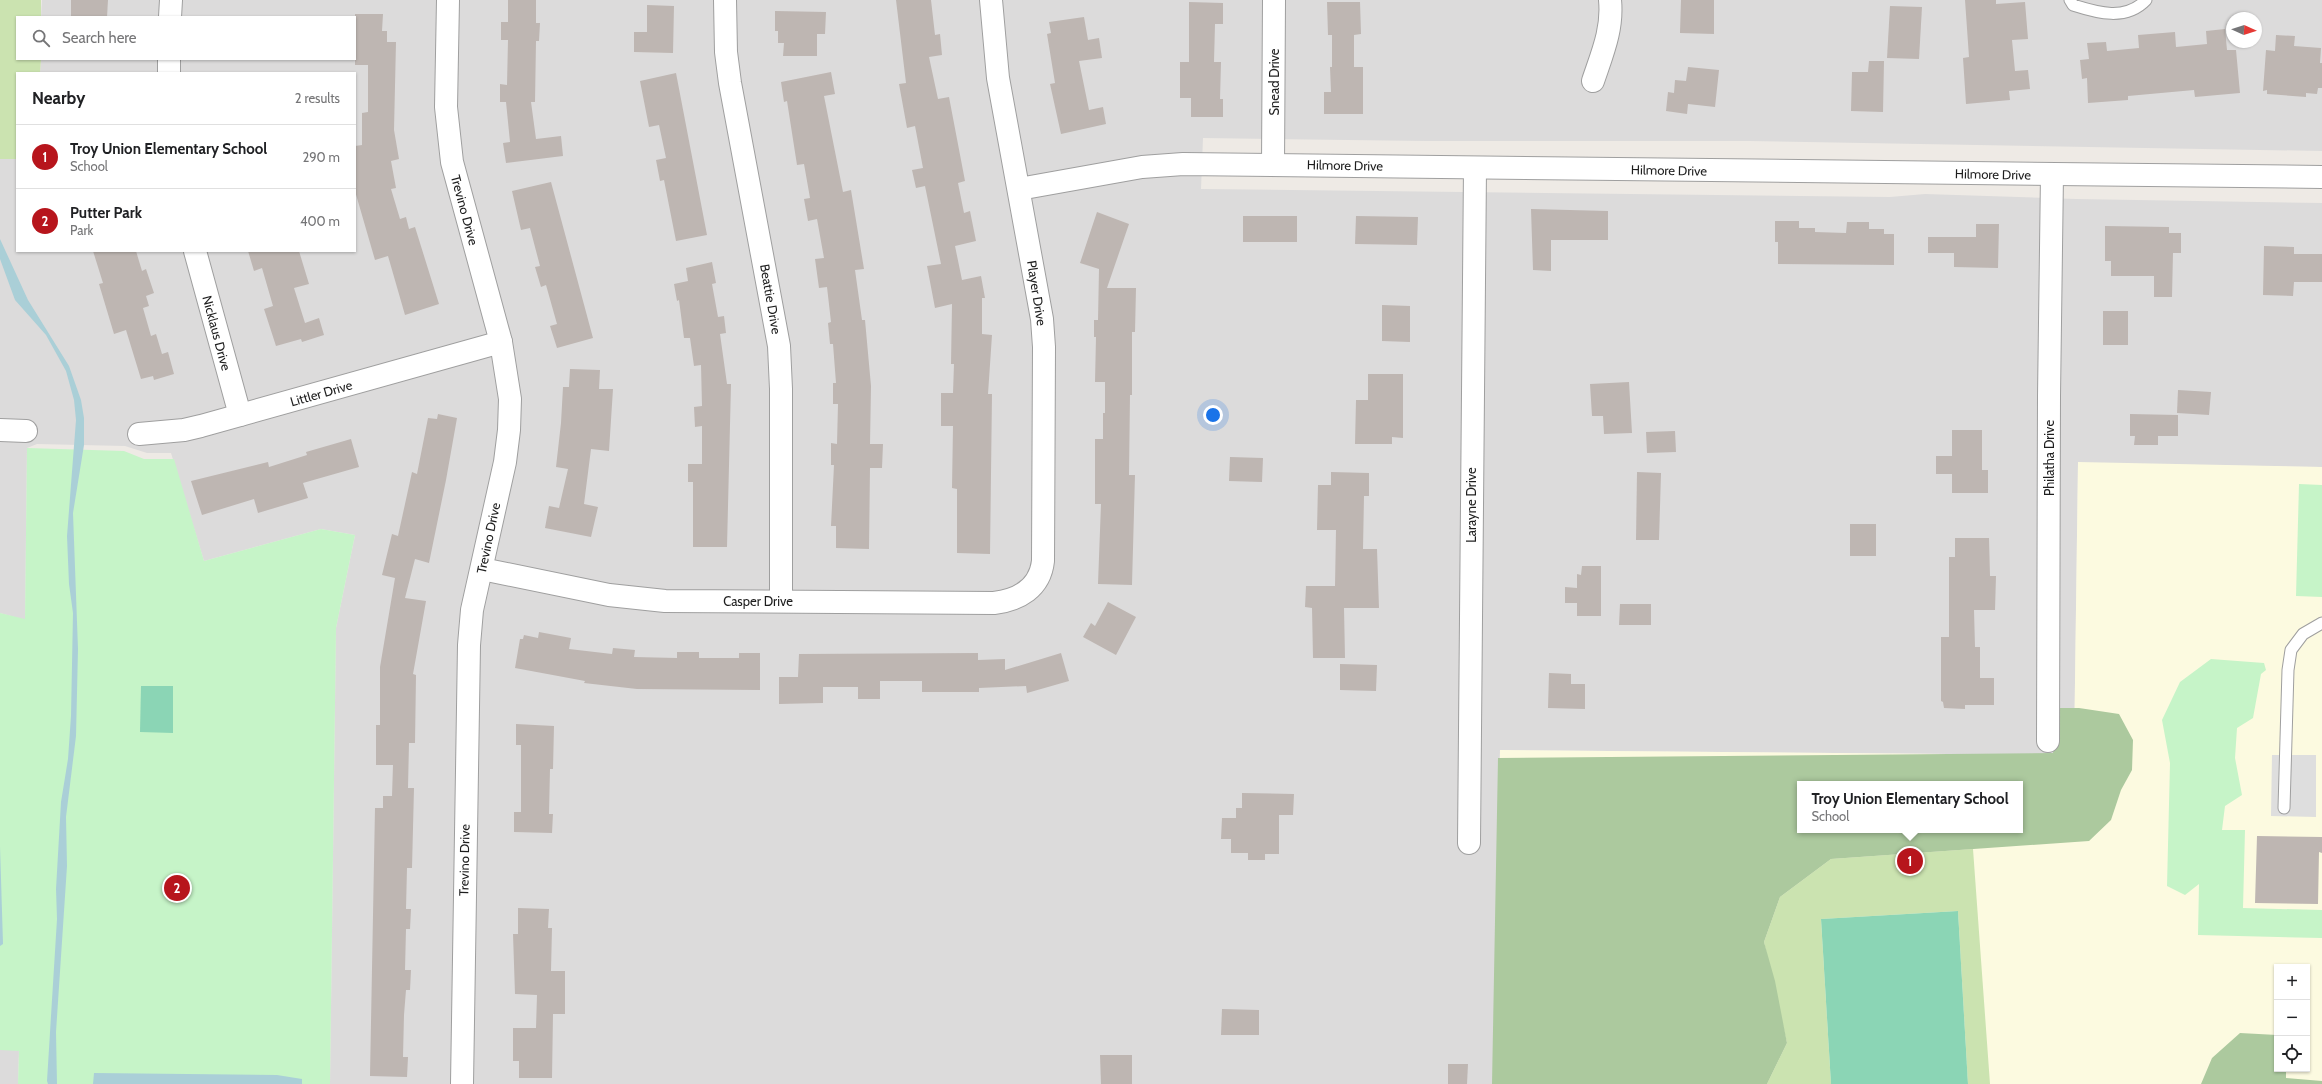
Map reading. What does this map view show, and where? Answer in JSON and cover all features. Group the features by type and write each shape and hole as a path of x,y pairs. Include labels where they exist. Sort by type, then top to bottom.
{"street":[{"path":"170,16 171,0"},
{"name":"Trevino Drive","path":"448,0 446,107 452,162 501,342 510,385 509,430 505,462 472,610 467,673 462,1084"},
{"name":"Beattie Drive","path":"725,0 726,52 730,82 779,346 782,389 781,602"},
{"name":"Player Drive","path":"991,0 998,78 1039,295 1044,347 1043,561 1042,571 1032,586"},
{"name":"Snead Drive","path":"1273,165 1274,0"},
{"path":"1593,81 1610,30 1612,14 1610,0"},
{"path":"169,60 169,72"},
{"name":"Hilmore Drive","path":"1019,189 1149,166 1183,164 2322,178"},
{"name":"Larayne Drive","path":"1469,843 1475,168"},
{"name":"Philatha Drive","path":"2048,741 2049,396 2052,174"},
{"name":"Nicklaus Drive","path":"195,252 240,415"},
{"name":"Littler Drive","path":"139,434 184,430 501,342"},
{"path":"0,430 26,430"},
{"name":"Casper Drive","path":"482,569 609,595 665,601 994,603 1018,598 1032,586"}],"lane":[{"path":"2070,0 2074,5 2113,14 2138,9 2146,0"},
{"path":"2284,808 2288,670 2291,650 2303,634 2322,623"}],"shaded area":[{"path":"42,0 2322,0 2322,151 1749,141 1426,141 1203,138 1201,189 1890,197 1925,194 2076,199 2322,203 2322,467 2078,463 2074,755 1500,750 1493,1084 330,1084 336,628 355,535 321,529 204,561 171,453 147,453 125,446 37,444 27,448 25,620 0,613 0,159 16,159 16,252 356,252 356,72 40,72 41,60 356,60 356,16 41,16"},
{"path":"2078,462 2322,467 2322,1084 1493,1084 1500,750 2074,755"},
{"path":"2272,755 2316,755 2316,817 2271,816"},
{"path":"0,1050 19,1050 18,1084 0,1084"}],"green space":[{"path":"0,0 41,0 41,16 16,16 16,60 41,60 40,72 16,72 16,159 0,159"},
{"path":"27,448 124,451 144,459 174,459 204,561 321,529 355,535 336,628 330,1084 18,1084 19,1051 0,1050 0,613 25,619"},
{"path":"2299,484 2322,485 2322,597 2296,596"},
{"path":"2211,659 2264,663 2266,670 2261,674 2253,718 2237,728 2235,758 2242,795 2225,806 2222,830 2245,830 2243,908 2322,910 2322,938 2198,935 2199,884 2185,895 2167,886 2170,763 2162,720 2180,682"},
{"path":"141,686 173,686 173,733 140,732"},
{"path":"2059,708 2079,708 2119,714 2133,740 2132,770 2121,790 2111,820 2089,841 1831,859 1780,897 1764,942 1775,981 1787,1043 1767,1084 1492,1084 1498,758 2053,753"},
{"path":"1973,849 1990,1084 1968,1084 1958,911 1821,919 1831,1084 1767,1084 1787,1043 1764,942 1780,897 1831,859"},
{"path":"1958,911 1968,1084 1831,1084 1821,919"},
{"path":"2240,1033 2274,1035 2274,1072 2286,1072 2286,1078 2322,1081 2322,1084 2201,1084 2212,1058"}],"water":[{"path":"0,239 28,300 69,366 81,400 84,418 84,445 73,513 78,649 76,736 66,817 67,866 56,1032 57,1084 48,1084 47,1081 57,919 56,889 61,802 68,759 71,716 73,613 69,584 67,536 76,420 74,400 66,371 46,335 15,300 0,259"},
{"path":"0,846 3,944 0,946"},
{"path":"94,1073 277,1075 302,1079 302,1084 93,1084"}],"building":[{"path":"71,0 108,0 107,16 71,16"},
{"path":"508,0 536,0 536,23 540,23 539,41 536,41 535,102 531,102 536,139 561,136 563,156 506,163 503,143 510,142 506,102 500,102 500,84 507,85 508,40 501,40 501,22 508,22"},
{"path":"896,0 931,0 935,35 940,34 942,55 929,57 938,99 949,97 965,181 958,183 964,213 970,211 976,241 955,246 962,280 981,276 985,298 982,298 982,334 992,335 988,394 992,394 990,554 957,553 957,489 952,488 953,426 941,426 941,393 953,393 954,364 951,364 952,304 935,308 927,266 941,264 925,186 916,188 912,170 923,168 915,126 907,128 899,84 906,83"},
{"path":"1681,0 1714,0 1714,34 1680,33"},
{"path":"1965,0 1996,0 1996,4 2025,2 2028,39 2012,40 2015,71 2028,70 2030,89 2009,91 2010,100 1966,104 1963,58 1969,57"},
{"path":"1189,2 1223,3 1223,24 1215,24 1214,62 1221,62 1220,99 1223,99 1223,117 1191,117 1191,98 1180,98 1180,62 1189,62"},
{"path":"1327,2 1360,2 1361,34 1354,35 1354,67 1363,67 1363,114 1324,114 1324,92 1331,92 1330,67 1332,67 1332,35 1328,35"},
{"path":"647,5 674,6 673,53 634,52 634,32 647,32"},
{"path":"1890,6 1922,7 1919,59 1887,58"},
{"path":"775,11 826,12 825,34 817,34 817,56 783,56 784,43 778,43 778,31 775,31"},
{"path":"355,14 383,14 382,31 387,31 387,42 396,42 394,130 399,159 391,161 396,188 391,189 400,219 406,217 409,229 415,227 439,304 405,315 388,256 375,260 356,194 356,146 362,145 362,113 368,112 368,65 355,65"},
{"path":"1084,17 1088,40 1099,38 1102,58 1079,61 1089,110 1103,107 1106,124 1061,134 1050,84 1055,83 1047,34 1051,33 1049,22"},
{"path":"2225,29 2227,50 2236,50 2240,93 2195,97 2194,90 2128,96 2128,100 2088,103 2087,78 2082,79 2080,60 2089,59 2087,43 2106,42 2107,51 2139,48 2138,35 2175,32 2176,47 2207,44 2206,31"},
{"path":"2276,35 2295,36 2294,46 2321,48 2320,63 2322,63 2322,88 2318,88 2317,94 2306,93 2306,97 2267,94 2267,90 2263,91 2266,50 2275,51"},
{"path":"1869,61 1884,61 1883,112 1851,111 1852,72 1868,72"},
{"path":"1688,67 1719,70 1715,107 1688,104 1687,114 1666,111 1668,92 1674,93 1675,80 1686,81"},
{"path":"831,72 835,94 824,96 843,192 851,190 864,269 855,270 862,320 865,320 871,386 870,444 883,444 882,468 870,468 869,549 836,548 836,526 831,526 834,465 831,465 831,443 837,444 838,404 833,404 833,383 836,383 833,344 830,344 828,323 831,322 827,287 819,288 815,259 824,258 817,219 808,221 804,199 810,198 804,164 797,165 787,101 784,102 781,82"},
{"path":"676,73 707,235 676,241 664,180 660,181 656,160 666,158 659,125 649,127 640,81"},
{"path":"551,182 593,338 557,348 550,326 557,324 546,285 541,287 535,267 540,266 530,228 521,230 512,191"},
{"path":"1531,209 1608,211 1608,240 1551,240 1551,271 1533,270"},
{"path":"1097,212 1129,224 1107,288 1136,288 1135,332 1132,332 1132,395 1130,395 1129,475 1135,475 1132,585 1098,584 1101,504 1095,504 1095,439 1103,439 1103,413 1105,413 1105,382 1095,382 1096,337 1094,337 1094,320 1098,320 1099,269 1080,263"},
{"path":"1243,216 1297,216 1297,242 1243,242"},
{"path":"1356,216 1418,217 1417,245 1355,244"},
{"path":"1775,221 1799,221 1799,228 1815,228 1815,232 1846,233 1847,222 1869,222 1869,229 1884,229 1884,234 1894,234 1894,265 1778,264 1778,242 1775,242"},
{"path":"1976,224 1999,224 1998,268 1954,267 1954,253 1928,253 1928,237 1976,237"},
{"path":"2105,226 2169,227 2169,233 2181,233 2181,253 2173,253 2172,297 2154,297 2154,276 2111,276 2111,261 2105,261"},
{"path":"2264,246 2294,247 2294,254 2322,254 2322,282 2294,282 2293,296 2263,295"},
{"path":"93,252 136,252 142,271 146,269 154,293 146,296 149,306 143,308 151,336 156,334 162,354 168,352 174,374 154,380 153,376 141,379 126,330 114,334 99,284 103,283"},
{"path":"248,252 299,252 309,284 294,288 305,323 319,318 324,335 302,342 301,339 276,346 264,309 273,306 262,268 254,271"},
{"path":"712,262 716,283 712,284 718,317 724,316 726,333 720,334 727,384 731,384 727,547 693,547 693,482 688,482 688,464 702,464 702,426 695,427 694,407 702,406 701,365 694,366 690,338 684,338 679,300 677,301 674,284 688,281 686,268"},
{"path":"1382,305 1410,306 1410,342 1382,341"},
{"path":"2103,311 2128,311 2128,345 2103,345"},
{"path":"570,369 600,370 599,389 613,389 609,451 591,449 584,504 598,507 591,537 545,528 549,506 559,508 568,469 556,467 563,387 569,387"},
{"path":"1368,374 1403,374 1403,438 1392,437 1392,444 1355,444 1356,400 1368,400"},
{"path":"1629,382 1632,433 1604,434 1603,416 1592,416 1590,384"},
{"path":"2178,390 2211,392 2209,415 2177,413"},
{"path":"438,414 457,418 446,480 429,563 415,559 405,598 426,601 413,674 416,675 415,743 409,743 408,788 414,788 412,868 407,868 406,909 411,909 410,929 406,929 405,970 411,970 410,990 406,990 404,1015 403,1057 408,1057 407,1077 370,1076 375,808 383,808 383,796 392,796 393,765 376,765 376,725 380,725 380,667 395,578 382,575 392,534 398,536 412,472 417,474 428,418 437,419"},
{"path":"2130,414 2178,415 2178,436 2158,436 2158,445 2134,445 2135,436 2130,436"},
{"path":"1952,430 1982,430 1982,470 1988,470 1988,493 1952,493 1952,474 1936,474 1936,456 1952,456"},
{"path":"1675,431 1676,452 1647,453 1646,432"},
{"path":"351,439 359,467 303,483 308,498 258,513 254,499 202,515 191,481 268,462 269,467 307,455 306,452"},
{"path":"1230,457 1263,458 1262,482 1229,481"},
{"path":"1331,472 1369,473 1369,496 1364,496 1363,549 1377,549 1379,608 1344,608 1345,658 1313,658 1312,608 1305,607 1306,586 1335,586 1336,530 1317,530 1318,485 1331,485"},
{"path":"1637,472 1661,473 1659,540 1636,540"},
{"path":"1850,524 1876,524 1876,556 1850,556"},
{"path":"1955,538 1989,538 1990,576 1996,576 1995,610 1974,610 1975,647 1980,647 1980,678 1994,678 1994,705 1965,705 1965,709 1944,708 1943,702 1941,701 1941,637 1949,637 1949,557 1955,557"},
{"path":"1582,566 1601,566 1601,616 1577,616 1577,603 1565,603 1565,587 1577,588 1577,574 1581,575"},
{"path":"1108,602 1136,617 1116,655 1083,637 1091,623 1095,626"},
{"path":"1620,604 1651,604 1651,625 1619,625"},
{"path":"539,632 571,638 569,649 612,654 613,648 635,650 634,657 677,658 677,652 699,652 699,658 739,658 739,653 760,653 760,690 637,689 584,683 585,681 515,668 520,639 523,639 524,635 538,638"},
{"path":"978,653 978,660 1005,659 1005,670 1061,653 1069,681 1027,693 1026,686 979,688 979,692 922,692 922,681 880,681 880,699 858,699 858,687 823,687 823,703 779,704 779,677 798,677 799,654"},
{"path":"1340,664 1377,665 1376,691 1340,690"},
{"path":"1549,673 1571,674 1571,684 1585,684 1585,709 1548,708"},
{"path":"516,724 554,726 553,769 550,769 549,814 553,814 552,833 514,832 514,812 521,812 521,745 516,745"},
{"path":"1242,793 1294,794 1293,815 1279,815 1279,854 1265,854 1265,860 1248,860 1248,853 1231,853 1231,839 1221,839 1222,818 1236,818 1236,808 1242,808"},
{"path":"2257,836 2322,837 2322,853 2319,852 2318,904 2255,903"},
{"path":"518,908 549,909 548,928 552,928 551,971 565,971 565,1014 553,1014 552,1078 519,1078 519,1061 513,1061 513,1028 536,1028 537,995 515,994 513,934 518,934"},
{"path":"1222,1009 1259,1010 1259,1035 1221,1035"},
{"path":"1100,1055 1132,1055 1132,1084 1101,1084"},
{"path":"1448,1064 1468,1064 1467,1084 1448,1084"}],"place":[{"name":"Troy Union Elementary School","path":"1910,861"},
{"name":"Putter Park","path":"177,888"}]}
